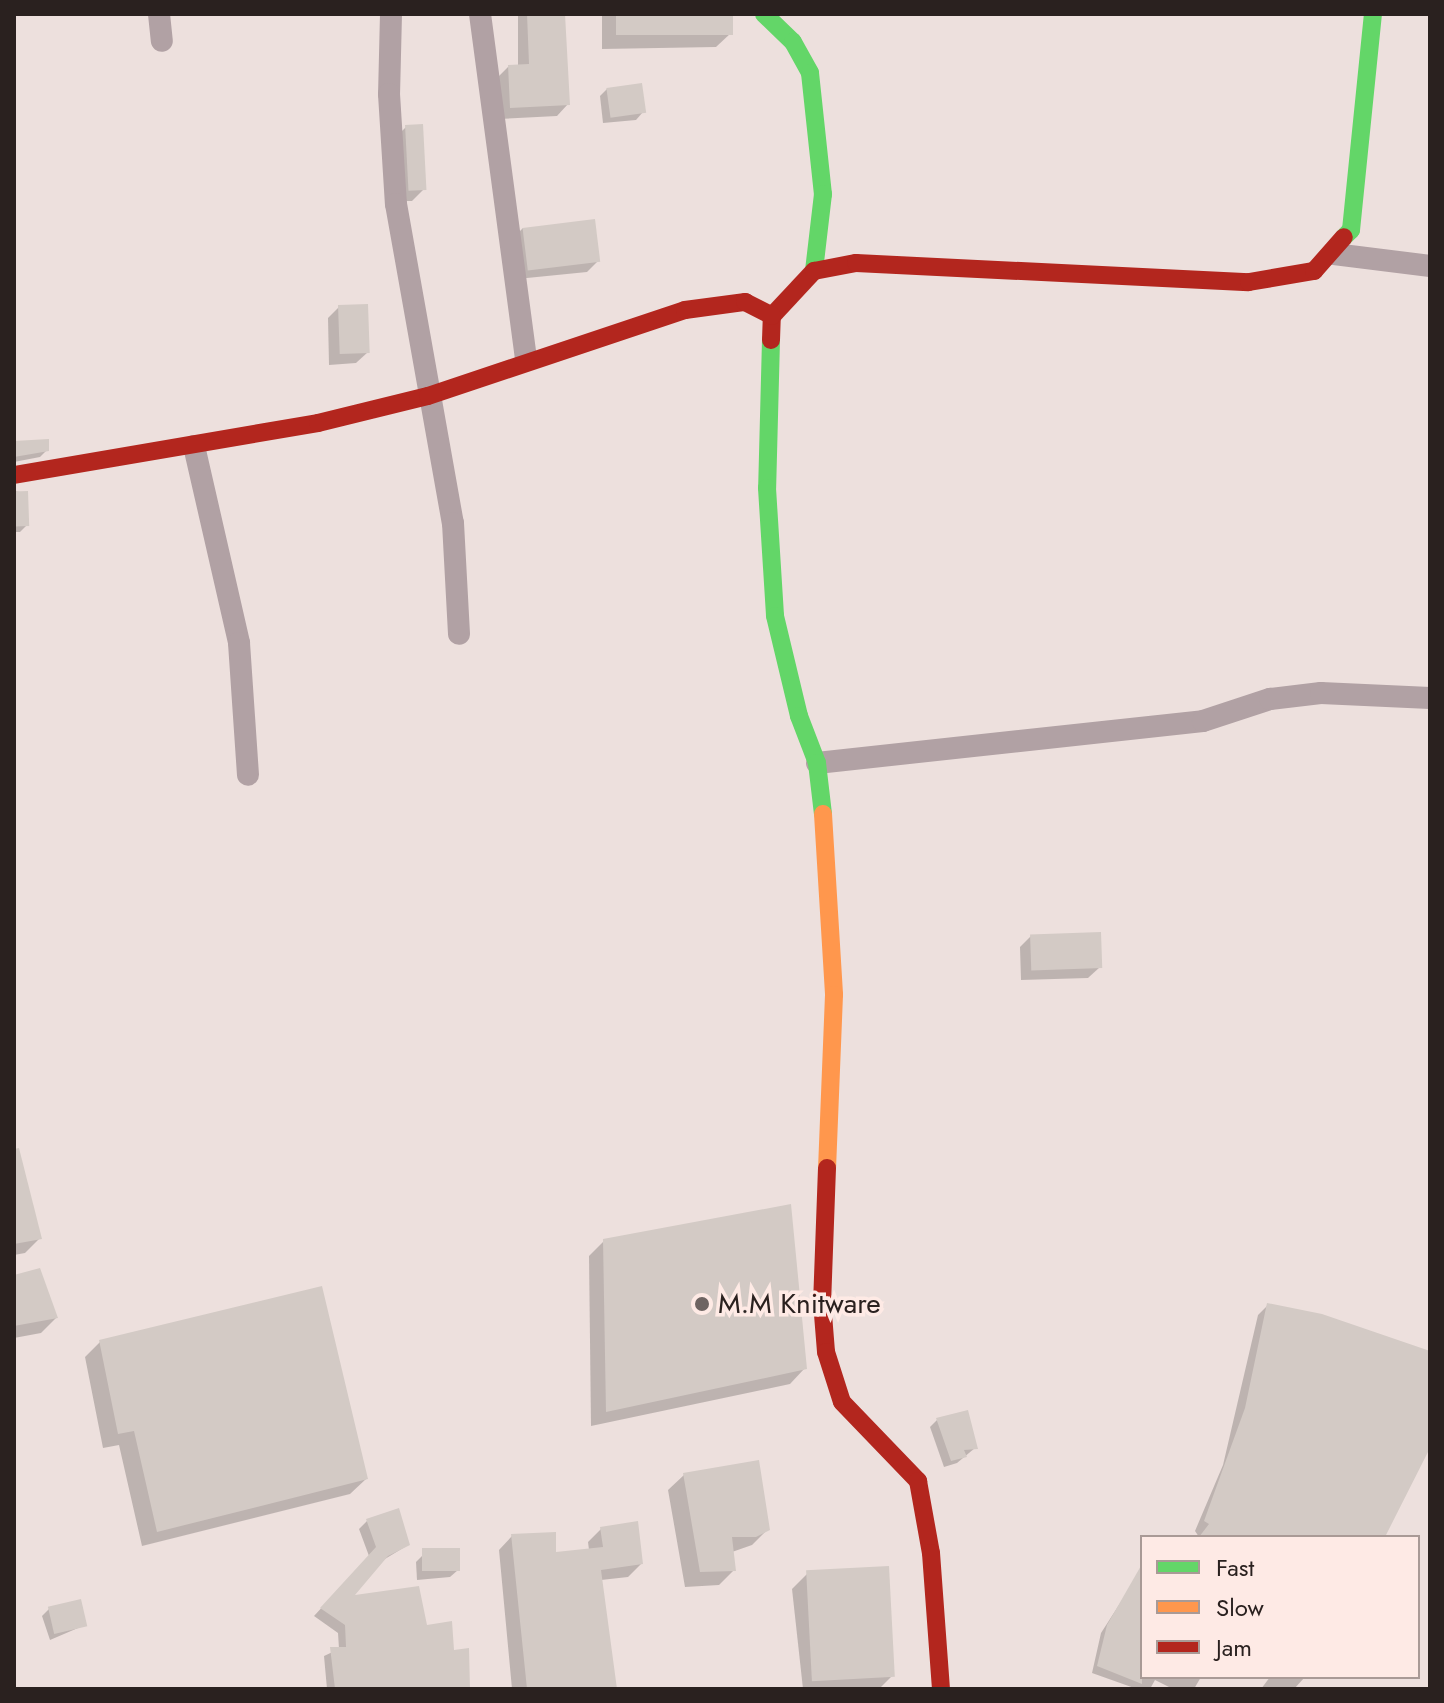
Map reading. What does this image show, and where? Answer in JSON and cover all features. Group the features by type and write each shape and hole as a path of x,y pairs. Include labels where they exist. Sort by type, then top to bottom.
{"street":[{"path":"159,14 162,41"},
{"path":"391,14 389,94 396,204 453,523 459,634"},
{"path":"480,14 526,360"},
{"path":"764,14 793,42 810,73 823,194 814,271"},
{"path":"941,1689 931,1553 918,1481 842,1402 826,1352 822,1302 834,995 817,763 799,716 775,616 767,488 772,316 814,271 856,263 908,263 1249,282 1314,271 1334,254 1351,230 1373,14"},
{"path":"1334,254 1430,266"},
{"path":"14,475 194,446 428,396 526,360 685,310 745,302 772,316"},
{"path":"194,446 239,643 248,775"},
{"path":"817,763 1203,721 1270,699 1321,693 1430,698"}],"building":[{"path":"527,14 565,14 570,105 510,108 508,65 529,64"},
{"path":"616,14 733,14 733,35 616,35"},
{"path":"642,83 646,113 611,118 606,88"},
{"path":"423,124 426,190 408,191 405,125"},
{"path":"595,219 600,262 528,271 523,228"},
{"path":"368,304 370,353 340,354 338,305"},
{"path":"49,439 49,451 14,457 14,441"},
{"path":"14,491 28,491 29,526 15,526"},
{"path":"1101,932 1102,968 1031,970 1030,934"},
{"path":"19,1148 42,1239 14,1244 14,1149"},
{"name":"M.M Knitware","path":"791,1204 807,1369 606,1412 603,1239"},
{"path":"40,1268 58,1318 14,1326 14,1275"},
{"path":"322,1286 368,1479 157,1532 134,1431 118,1434 99,1340"},
{"path":"1267,1303 1322,1314 1430,1351 1430,1448 1386,1535 1201,1535 1209,1524 1204,1521 1245,1408"},
{"path":"968,1410 978,1449 964,1450 967,1457 951,1461 936,1418"},
{"path":"759,1460 770,1530 756,1537 732,1537 736,1571 700,1572 683,1473"},
{"path":"399,1508 410,1545 388,1556 355,1595 419,1586 427,1625 452,1621 454,1650 469,1648 470,1689 335,1689 330,1647 346,1647 345,1625 320,1608 376,1547 366,1519"},
{"path":"638,1521 643,1564 601,1570 617,1689 527,1689 511,1534 556,1532 556,1552 603,1547 600,1527"},
{"path":"422,1548 460,1548 460,1571 422,1571"},
{"path":"889,1566 895,1677 812,1681 806,1570"},
{"path":"1140,1567 1142,1684 1097,1666 1107,1625"},
{"path":"81,1599 87,1626 54,1634 48,1607"}],"traffic: fast":[{"path":"764,14 793,42 810,73 823,194 814,271"},
{"path":"1344,237 1351,230 1373,14"},
{"path":"771,340 767,488 775,616 799,716 817,763 823,814"}],"traffic: slow":[{"path":"823,814 834,995 827,1168"}],"traffic: jam":[{"path":"771,340 772,316 814,271 856,263 1249,282 1314,271 1344,237"},
{"path":"14,475 318,423 428,396 685,310 745,302 772,316"},
{"path":"827,1168 822,1302 826,1352 842,1402 918,1481 931,1553 941,1689"}],"place":[{"name":"M.M Knitware","path":"702,1304"}]}
